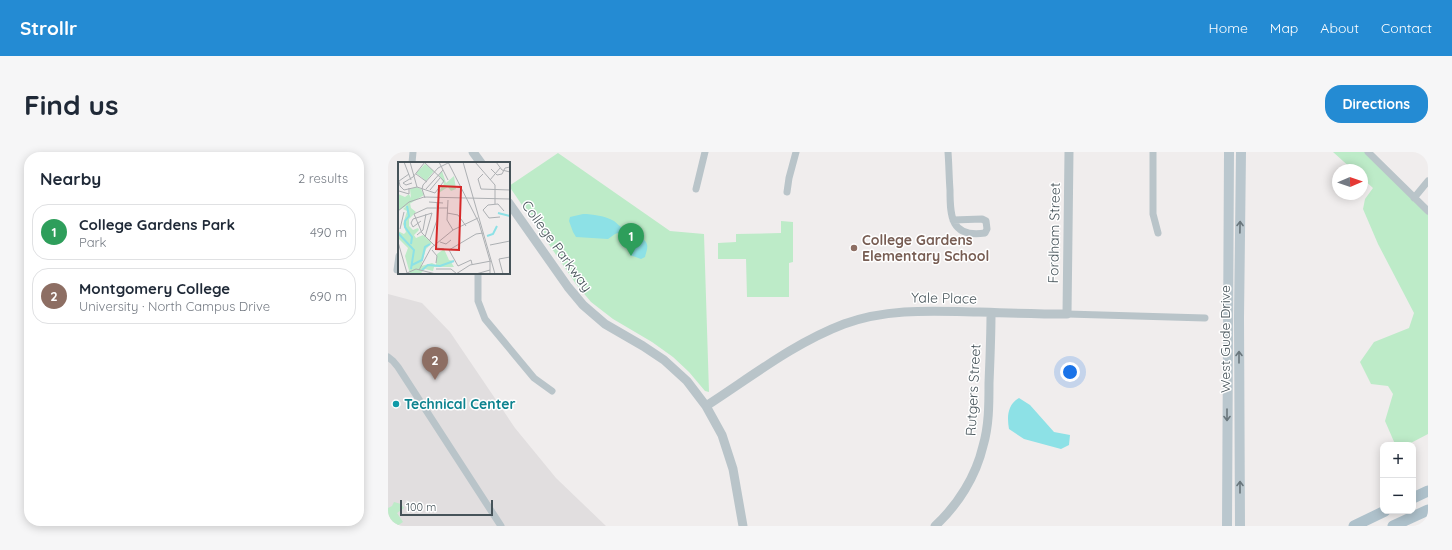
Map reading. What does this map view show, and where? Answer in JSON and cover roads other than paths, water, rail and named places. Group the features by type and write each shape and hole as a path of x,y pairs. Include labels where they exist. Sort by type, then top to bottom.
{"main road":[{"name":"West Gude Drive","path":"1228,526 1229,152"},
{"name":"West Gude Drive","path":"1240,526 1239,318 1241,152"},
{"path":"1416,497 1428,491"},
{"path":"1393,526 1428,510"},
{"path":"1354,526 1380,513"}],"street":[{"path":"412,162 413,152"},
{"path":"473,152 480,162"},
{"path":"696,188 705,152"},
{"path":"787,192 796,152"},
{"path":"948,152 950,208 953,220"},
{"name":"Fordham Street","path":"1067,314 1068,152"},
{"path":"1153,152 1153,214 1158,233"},
{"path":"1368,152 1428,211"},
{"path":"1414,198 1428,181"},
{"name":"College Parkway","path":"510,205 568,287 583,305 605,324 664,360 687,381 706,406 722,435 733,469 743,526"},
{"path":"397,270 398,263"},
{"path":"478,274 478,300 485,319 534,378 552,391"},
{"name":"Yale Place","path":"706,406 795,348 818,335 845,324 876,315 902,311 929,310 991,313 1205,318"},
{"name":"Rutgers Street","path":"935,526 945,517 963,493 971,479 983,447 986,433 988,407 991,313"},
{"path":"388,357 398,368 501,526"}],"water":[{"path":"591,214 610,219 641,238 646,242 647,246 645,257 641,259 630,255 630,252 635,249 637,238 624,231 615,234 608,239 576,237 569,221 570,217"},
{"path":"1019,398 1030,405 1054,432 1070,435 1069,445 1061,449 1024,439 1009,429 1008,416 1010,408"}],"place":[{"name":"College Gardens Elementary School","path":"854,248"},
{"name":"College Gardens Park","path":"631,256"},
{"name":"Montgomery College","path":"435,380"},
{"name":"Technical Center","path":"396,404"}]}
